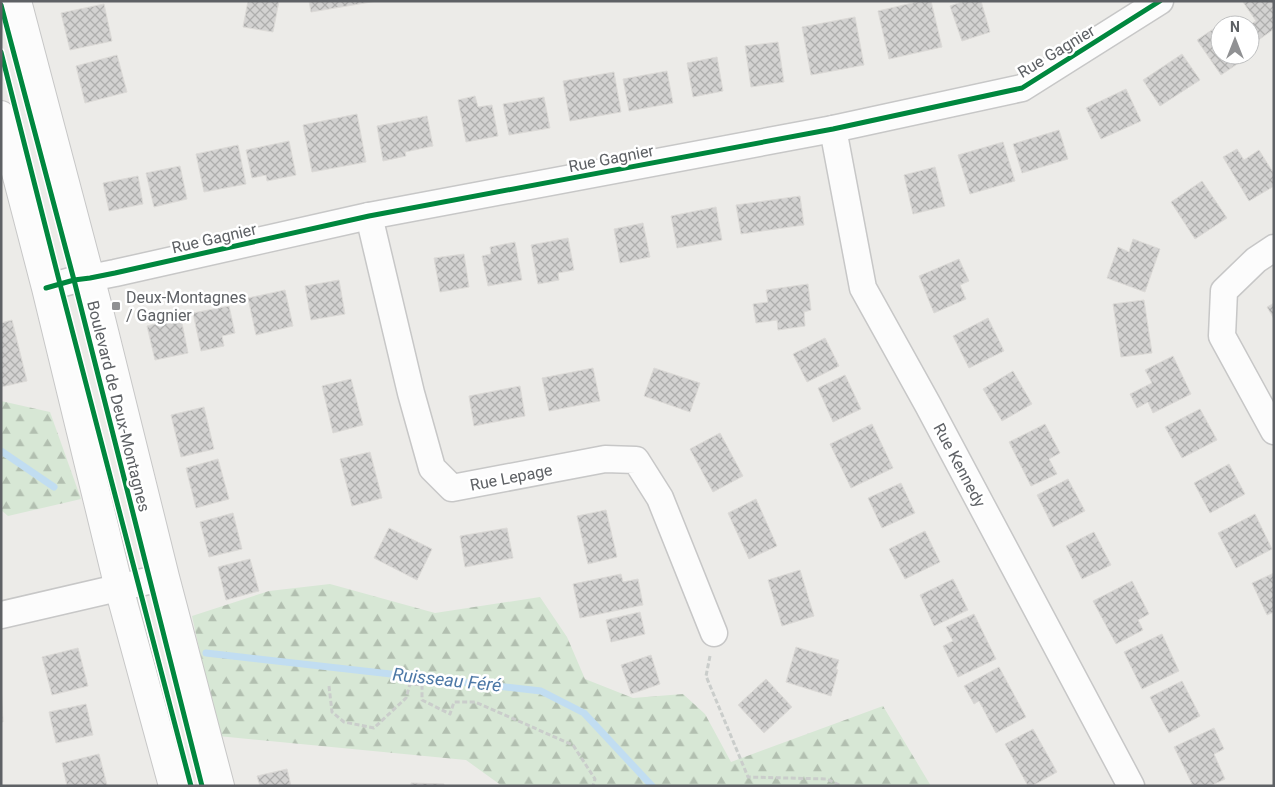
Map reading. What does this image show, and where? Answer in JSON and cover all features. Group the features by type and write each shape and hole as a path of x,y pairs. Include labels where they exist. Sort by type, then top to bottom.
{"street":[{"name":"Boulevard de Deux-Montagnes","path":"17,1 220,786"},
{"name":"Rue Gagnier","path":"46,288 74,280 368,216 832,129 1022,88 1160,1"},
{"path":"1,115 46,288 119,588 173,786"},
{"name":"Rue Kennedy","path":"832,129 863,288 928,405 1131,786"},
{"name":"Rue Lepage","path":"368,216 411,393 432,468 452,488 605,459 636,460 660,498 714,633"},
{"path":"1274,248 1256,260 1224,291 1222,336 1274,431"},
{"path":"1,615 165,577"}],"path":[{"path":"714,633 706,676 748,777 826,779 841,786"},
{"path":"329,686 332,712 344,722 374,728 406,698 410,684 422,685 422,700 450,714 454,702 475,702 573,745 595,779 593,786"}],"green space":[{"path":"1,401 50,412 81,499 8,516 1,510"},
{"path":"330,584 435,613 540,597 567,637 585,679 633,698 683,694 705,714 731,762 883,706 931,786 502,786 466,760 218,736 192,616 269,591"}],"building":[{"path":"248,1 279,1 273,32 243,27"},
{"path":"309,1 377,1 311,12"},
{"path":"921,1 931,1 942,47 889,59 878,11"},
{"path":"965,1 981,1 990,32 962,41 950,6"},
{"path":"1274,1 1274,29 1260,39 1260,15 1252,15 1243,2"},
{"path":"104,4 112,41 70,50 61,13"},
{"path":"855,17 864,65 811,75 802,27"},
{"path":"1210,31 1210,59 1197,40"},
{"path":"778,42 784,82 751,87 745,46"},
{"path":"1182,54 1200,80 1160,106 1143,80"},
{"path":"117,55 127,92 85,103 76,66"},
{"path":"717,57 723,91 693,97 687,63"},
{"path":"1214,65 1236,65 1221,75"},
{"path":"667,71 673,103 629,111 623,79"},
{"path":"614,72 621,112 570,121 563,81"},
{"path":"1126,89 1141,121 1101,139 1086,108"},
{"path":"475,96 478,107 492,105 498,136 466,142 458,100"},
{"path":"544,97 550,128 509,135 503,104"},
{"path":"357,114 366,162 312,172 303,125"},
{"path":"427,116 433,146 405,152 406,156 383,161 377,126"},
{"path":"1059,130 1068,159 1022,173 1013,144"},
{"path":"289,141 296,175 267,181 266,175 252,178 246,150"},
{"path":"1003,142 1015,181 970,194 958,155"},
{"path":"238,145 246,184 204,192 196,154"},
{"path":"1237,149 1244,160 1259,150 1274,174 1274,186 1249,201 1223,157"},
{"path":"180,166 187,199 154,207 146,173"},
{"path":"935,167 945,206 913,214 904,175"},
{"path":"138,176 143,204 109,211 103,183"},
{"path":"1202,181 1227,218 1195,239 1171,202"},
{"path":"800,196 804,225 741,234 736,205"},
{"path":"716,207 722,240 677,248 671,216"},
{"path":"643,223 650,257 620,263 614,229"},
{"path":"568,238 574,270 558,273 559,280 538,284 531,245"},
{"path":"1133,239 1160,249 1145,292 1107,278 1118,247 1129,252"},
{"path":"515,242 522,280 488,286 482,256 491,254 490,247"},
{"path":"464,254 469,287 440,292 434,258"},
{"path":"959,259 969,281 960,285 966,299 934,313 919,276"},
{"path":"339,280 345,314 311,320 305,286"},
{"path":"808,284 811,310 804,312 805,326 778,330 777,320 756,323 753,304 768,302 766,290"},
{"path":"285,290 293,326 256,335 248,298"},
{"path":"1144,300 1152,353 1121,357 1113,304"},
{"path":"1274,303 1274,319 1267,307"},
{"path":"229,306 235,333 222,336 224,346 201,351 193,313"},
{"path":"181,318 188,353 155,360 147,326"},
{"path":"988,318 1004,351 969,368 953,336"},
{"path":"12,320 27,381 1,387 1,323"},
{"path":"825,338 839,366 807,382 793,354"},
{"path":"1173,356 1191,394 1153,413 1148,402 1137,408 1130,394 1152,383 1145,370"},
{"path":"593,368 600,401 549,411 542,378"},
{"path":"654,368 700,383 690,412 644,396"},
{"path":"1013,371 1032,404 1002,421 983,389"},
{"path":"845,375 861,409 833,422 818,388"},
{"path":"351,379 363,425 333,433 322,386"},
{"path":"520,386 525,416 474,426 469,396"},
{"path":"204,407 214,449 181,457 171,415"},
{"path":"1200,409 1217,440 1182,458 1165,427"},
{"path":"872,424 893,468 851,488 830,444"},
{"path":"1045,424 1060,453 1049,459 1057,474 1031,486 1009,442"},
{"path":"720,433 743,476 713,492 690,449"},
{"path":"370,452 382,498 352,506 340,459"},
{"path":"218,459 229,499 196,508 186,468"},
{"path":"1229,464 1245,494 1210,513 1194,483"},
{"path":"1068,479 1085,511 1053,527 1037,495"},
{"path":"901,483 915,513 882,528 868,498"},
{"path":"756,499 777,546 749,559 728,513"},
{"path":"606,510 617,557 588,564 577,516"},
{"path":"233,513 242,549 209,557 200,522"},
{"path":"1255,514 1272,549 1236,568 1218,533"},
{"path":"389,528 432,549 417,580 374,558"},
{"path":"507,528 513,558 465,567 460,536"},
{"path":"925,531 940,562 905,579 889,549"},
{"path":"1094,532 1111,565 1082,579 1066,546"},
{"path":"250,559 259,591 226,600 218,567"},
{"path":"800,570 814,616 782,626 768,580"},
{"path":"1274,573 1274,612 1267,615 1252,583"},
{"path":"621,574 623,582 638,579 643,605 580,618 573,584"},
{"path":"953,579 968,610 934,626 920,595"},
{"path":"1132,581 1149,614 1138,620 1143,630 1116,644 1093,601"},
{"path":"640,612 645,634 611,642 606,620"},
{"path":"974,614 996,659 958,677 943,646 953,641 946,627"},
{"path":"1162,634 1179,671 1142,689 1124,652"},
{"path":"796,647 839,660 831,696 786,682"},
{"path":"78,648 88,686 52,695 42,657"},
{"path":"651,655 660,684 631,694 621,665"},
{"path":"999,667 1026,717 996,733 979,701 974,704 964,686"},
{"path":"766,679 792,707 764,733 738,705"},
{"path":"1182,681 1200,716 1169,733 1150,697"},
{"path":"1,684 3,722 1,722"},
{"path":"86,704 93,735 56,743 49,712"},
{"path":"1214,728 1224,749 1214,754 1225,779 1210,786 1193,786 1174,747"},
{"path":"1033,729 1057,772 1032,786 1028,786 1005,744"},
{"path":"99,754 107,785 67,786 62,763"},
{"path":"287,769 291,786 260,786 257,776"},
{"path":"411,783 444,784 444,786 411,786"}],"waterway":[{"name":"Ruisseau Féré","path":"1,451 54,487"},
{"name":"Ruisseau Féré","path":"206,653 541,691 584,713 652,786"}],"cycle path":[{"path":"46,288 74,280 115,273 369,216 833,129 1022,88 1160,1"},
{"path":"1,5 74,280 202,786"},
{"path":"1,52 191,786"}],"place":[{"name":"Deux-Montagnes / Gagnier","path":"116,306"}]}
